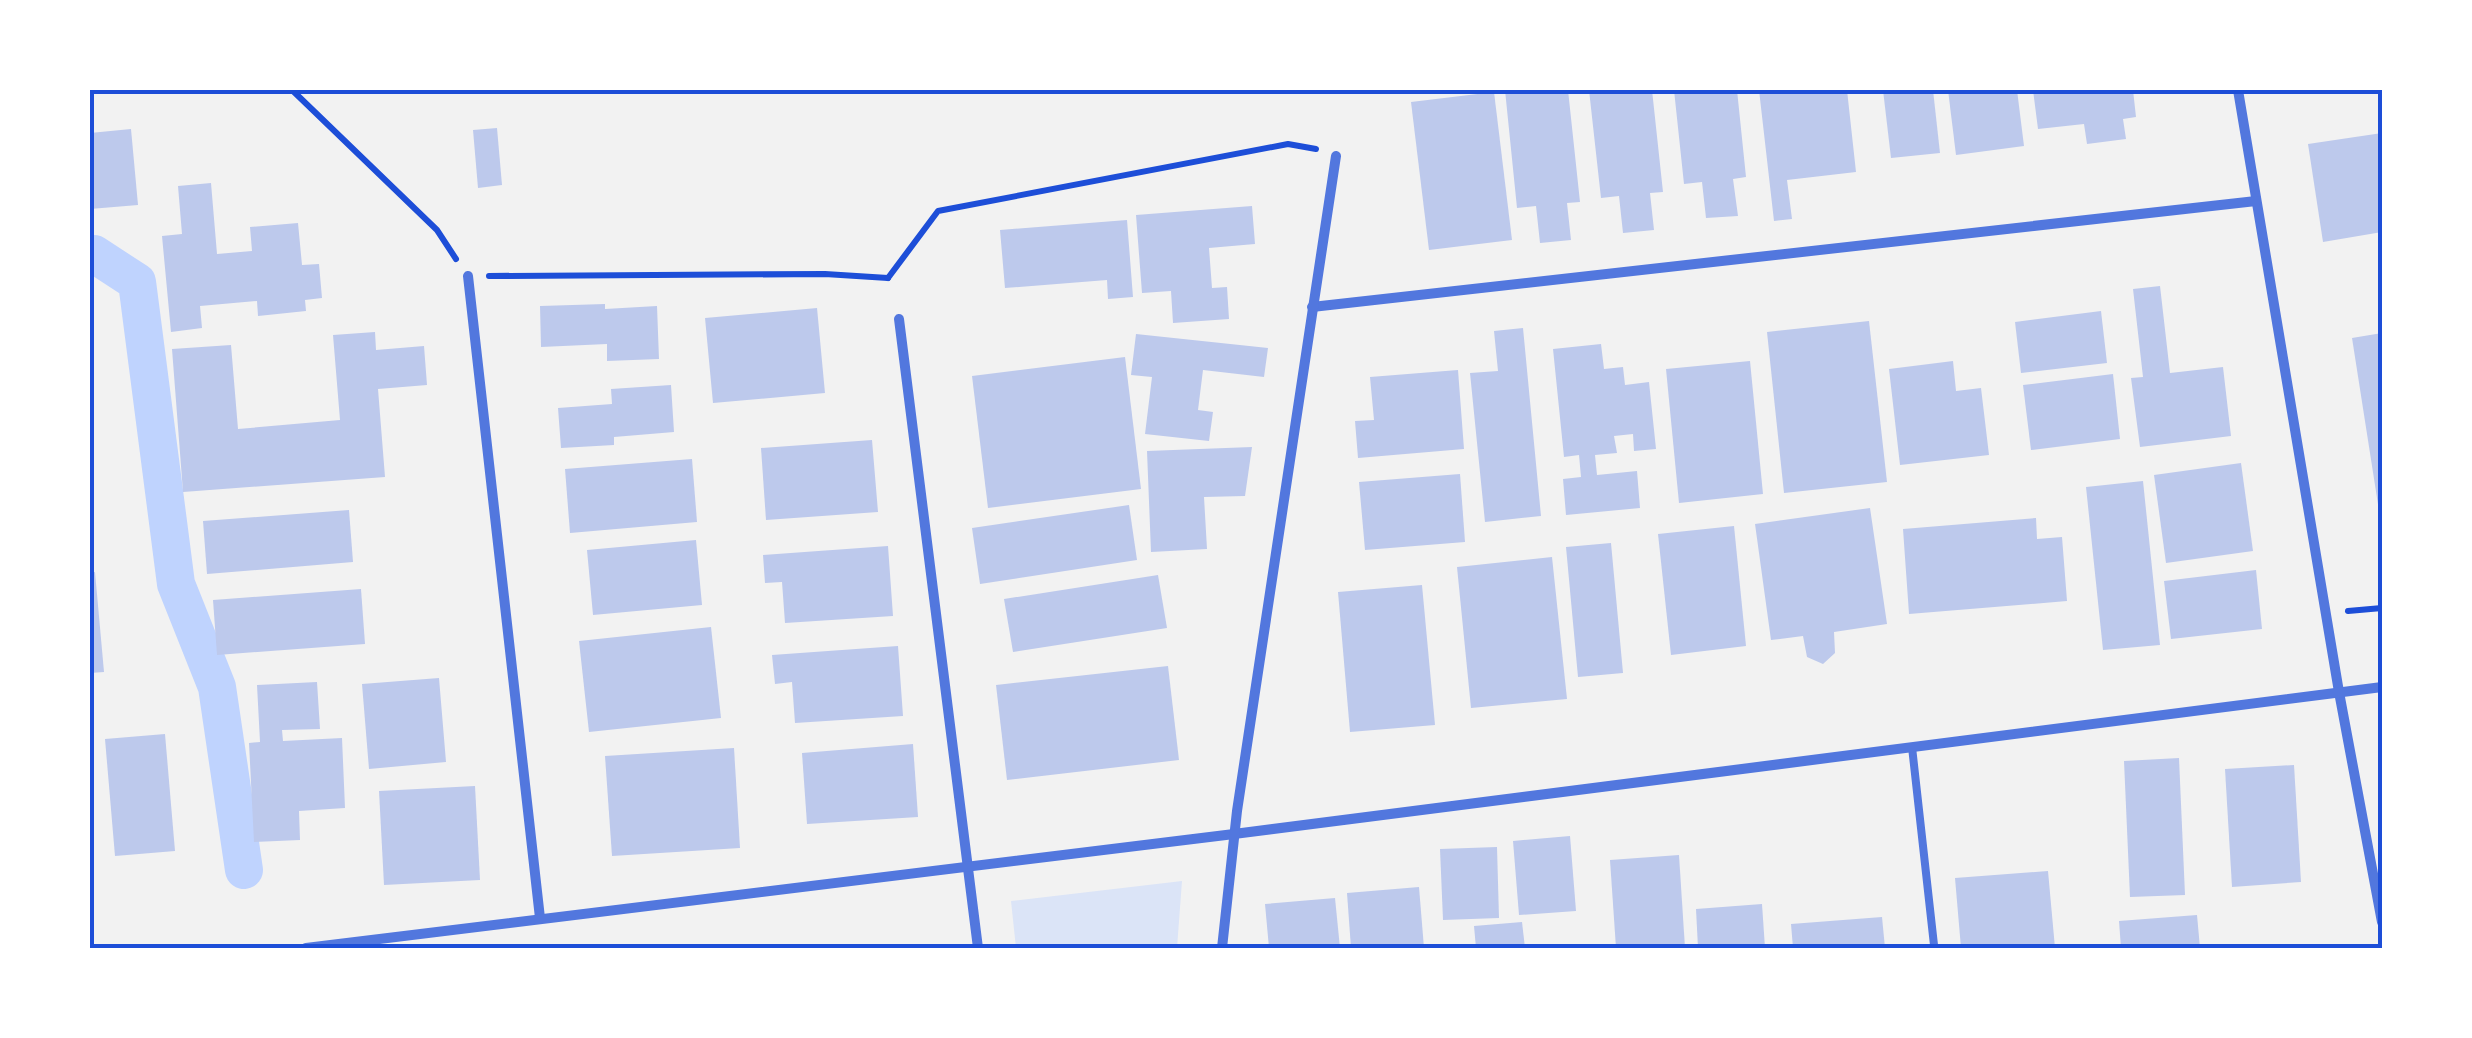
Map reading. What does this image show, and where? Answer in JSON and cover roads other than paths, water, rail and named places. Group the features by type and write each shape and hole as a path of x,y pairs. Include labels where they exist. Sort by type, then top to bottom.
{"street":[{"path":"2238,90 2339,692 2382,922"},
{"path":"1222,948 1234,834 1336,156"},
{"path":"1312,307 2256,201"},
{"path":"468,276 540,918"},
{"path":"899,319 978,948"},
{"path":"306,948 2382,687"}],"lane":[{"path":"1912,747 1934,945"}],"waterway":[{"path":"94,254 137,282 176,584 217,687 244,870"}]}
